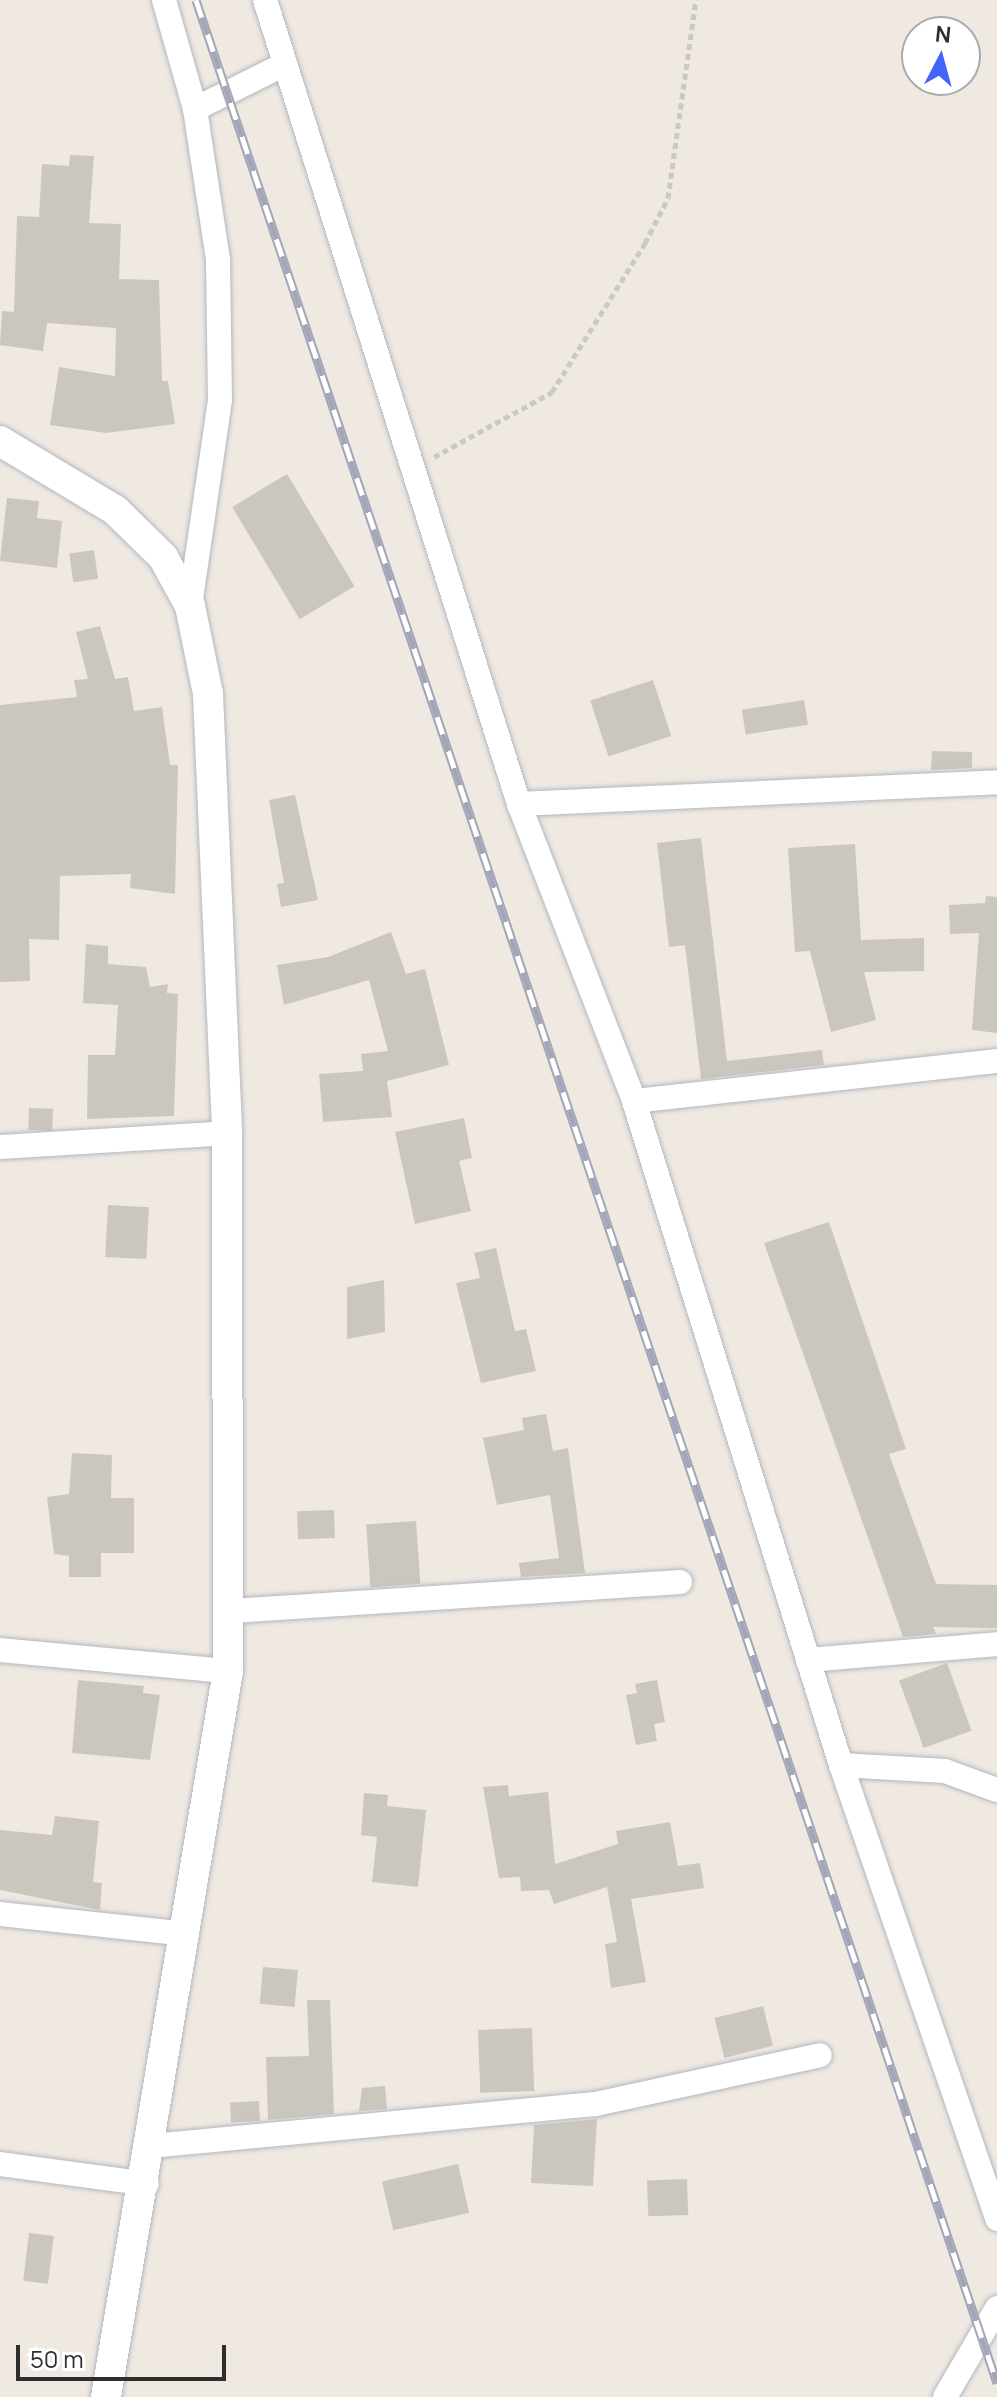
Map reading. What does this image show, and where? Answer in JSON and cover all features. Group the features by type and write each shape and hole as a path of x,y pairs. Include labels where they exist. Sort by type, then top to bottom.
{"street":[{"path":"164,0 195,109 218,260 220,400 190,606"},
{"path":"265,0 281,66 519,804 634,1101 841,1765 997,2219"},
{"path":"195,109 281,66"},
{"path":"0,441 115,510 163,557 190,606 208,694 227,1133 232,1611 228,1671 147,2184 106,2397"},
{"path":"519,804 997,782"},
{"path":"634,1101 997,1061"},
{"path":"0,1147 227,1133"},
{"path":"232,1611 680,1582"},
{"path":"808,1660 997,1644"},
{"path":"0,1650 228,1671"},
{"path":"841,1765 945,1771 997,1790"},
{"path":"0,1914 187,1934"},
{"path":"151,2146 596,2104 820,2055"},
{"path":"0,2164 147,2184"},
{"path":"945,2397 997,2308"}],"path":[{"path":"411,468 552,392 645,243 668,198 696,0"}],"building":[{"path":"70,155 94,156 89,223 121,224 119,279 159,280 162,381 168,381 175,424 106,433 50,425 59,367 115,376 116,328 47,323 43,351 0,345 2,311 14,312 17,216 39,217 42,164 69,166"},
{"path":"287,474 354,586 300,619 232,507"},
{"path":"7,498 39,501 37,518 62,521 57,568 0,561"},
{"path":"94,550 98,579 73,582 69,553"},
{"path":"100,626 115,679 128,677 134,711 162,707 170,765 178,765 175,894 130,888 131,874 60,876 59,940 29,939 30,981 0,982 0,705 77,697 74,680 88,679 76,632"},
{"path":"653,680 671,736 608,757 590,700"},
{"path":"804,700 808,725 746,735 742,710"},
{"path":"932,751 972,752 972,768 931,770"},
{"path":"295,795 318,900 281,907 277,884 284,883 269,800"},
{"path":"701,838 727,1061 822,1050 824,1065 701,1079 685,945 669,947 657,843"},
{"path":"855,844 861,940 924,938 924,971 864,972 876,1020 831,1032 810,951 795,952 788,848"},
{"path":"986,896 997,897 997,1033 972,1030 979,933 950,934 949,905 985,903"},
{"path":"391,932 406,974 425,969 449,1065 387,1081 392,1117 323,1122 319,1074 363,1071 361,1054 388,1051 369,980 284,1005 277,965 328,957"},
{"path":"86,944 108,946 108,964 146,967 150,987 168,984 167,993 178,994 174,1116 87,1119 88,1055 115,1055 118,1005 83,1003"},
{"path":"29,1108 53,1109 52,1131 28,1130"},
{"path":"464,1118 472,1158 459,1161 471,1211 415,1224 395,1132"},
{"path":"108,1205 149,1207 146,1259 105,1257"},
{"path":"829,1222 906,1449 889,1454 936,1584 997,1585 997,1628 933,1627 936,1634 903,1637 764,1243"},
{"path":"496,1248 515,1331 526,1329 536,1371 481,1383 456,1283 480,1278 474,1253"},
{"path":"384,1280 385,1332 347,1339 347,1287"},
{"path":"546,1414 553,1451 568,1448 585,1573 521,1577 519,1563 559,1558 550,1495 497,1505 483,1438 524,1430 522,1418"},
{"path":"72,1453 112,1455 111,1498 134,1498 134,1553 101,1553 101,1577 69,1577 69,1556 54,1554 47,1497 69,1494"},
{"path":"334,1510 335,1538 298,1539 297,1511"},
{"path":"416,1521 420,1584 371,1587 366,1524"},
{"path":"947,1663 972,1731 924,1748 899,1680"},
{"path":"78,1680 144,1686 143,1693 160,1695 150,1760 72,1753"},
{"path":"657,1680 665,1722 654,1724 657,1741 636,1745 626,1695 637,1693 635,1684"},
{"path":"508,1785 509,1796 548,1792 555,1864 618,1844 616,1831 670,1822 678,1866 700,1863 704,1888 631,1899 646,1982 611,1988 605,1944 617,1942 607,1887 554,1904 549,1890 521,1891 520,1877 499,1878 483,1787"},
{"path":"364,1793 388,1795 387,1806 426,1810 418,1887 372,1882 377,1837 361,1835"},
{"path":"55,1816 99,1821 93,1882 102,1883 100,1910 0,1890 0,1830 52,1835"},
{"path":"263,1967 298,1970 295,2007 260,2004"},
{"path":"307,2000 330,2000 334,2114 268,2120 266,2057 309,2056"},
{"path":"763,2006 773,2046 724,2058 714,2018"},
{"path":"532,2028 534,2091 480,2093 478,2030"},
{"path":"385,2086 387,2109 359,2111 362,2088"},
{"path":"259,2101 260,2121 231,2122 230,2103"},
{"path":"597,2119 593,2186 531,2183 534,2125"},
{"path":"458,2164 469,2213 393,2230 382,2182"},
{"path":"687,2179 688,2215 648,2216 647,2180"},
{"path":"29,2233 54,2236 48,2284 23,2281"}],"railway":[{"path":"196,0 997,2383"}]}
